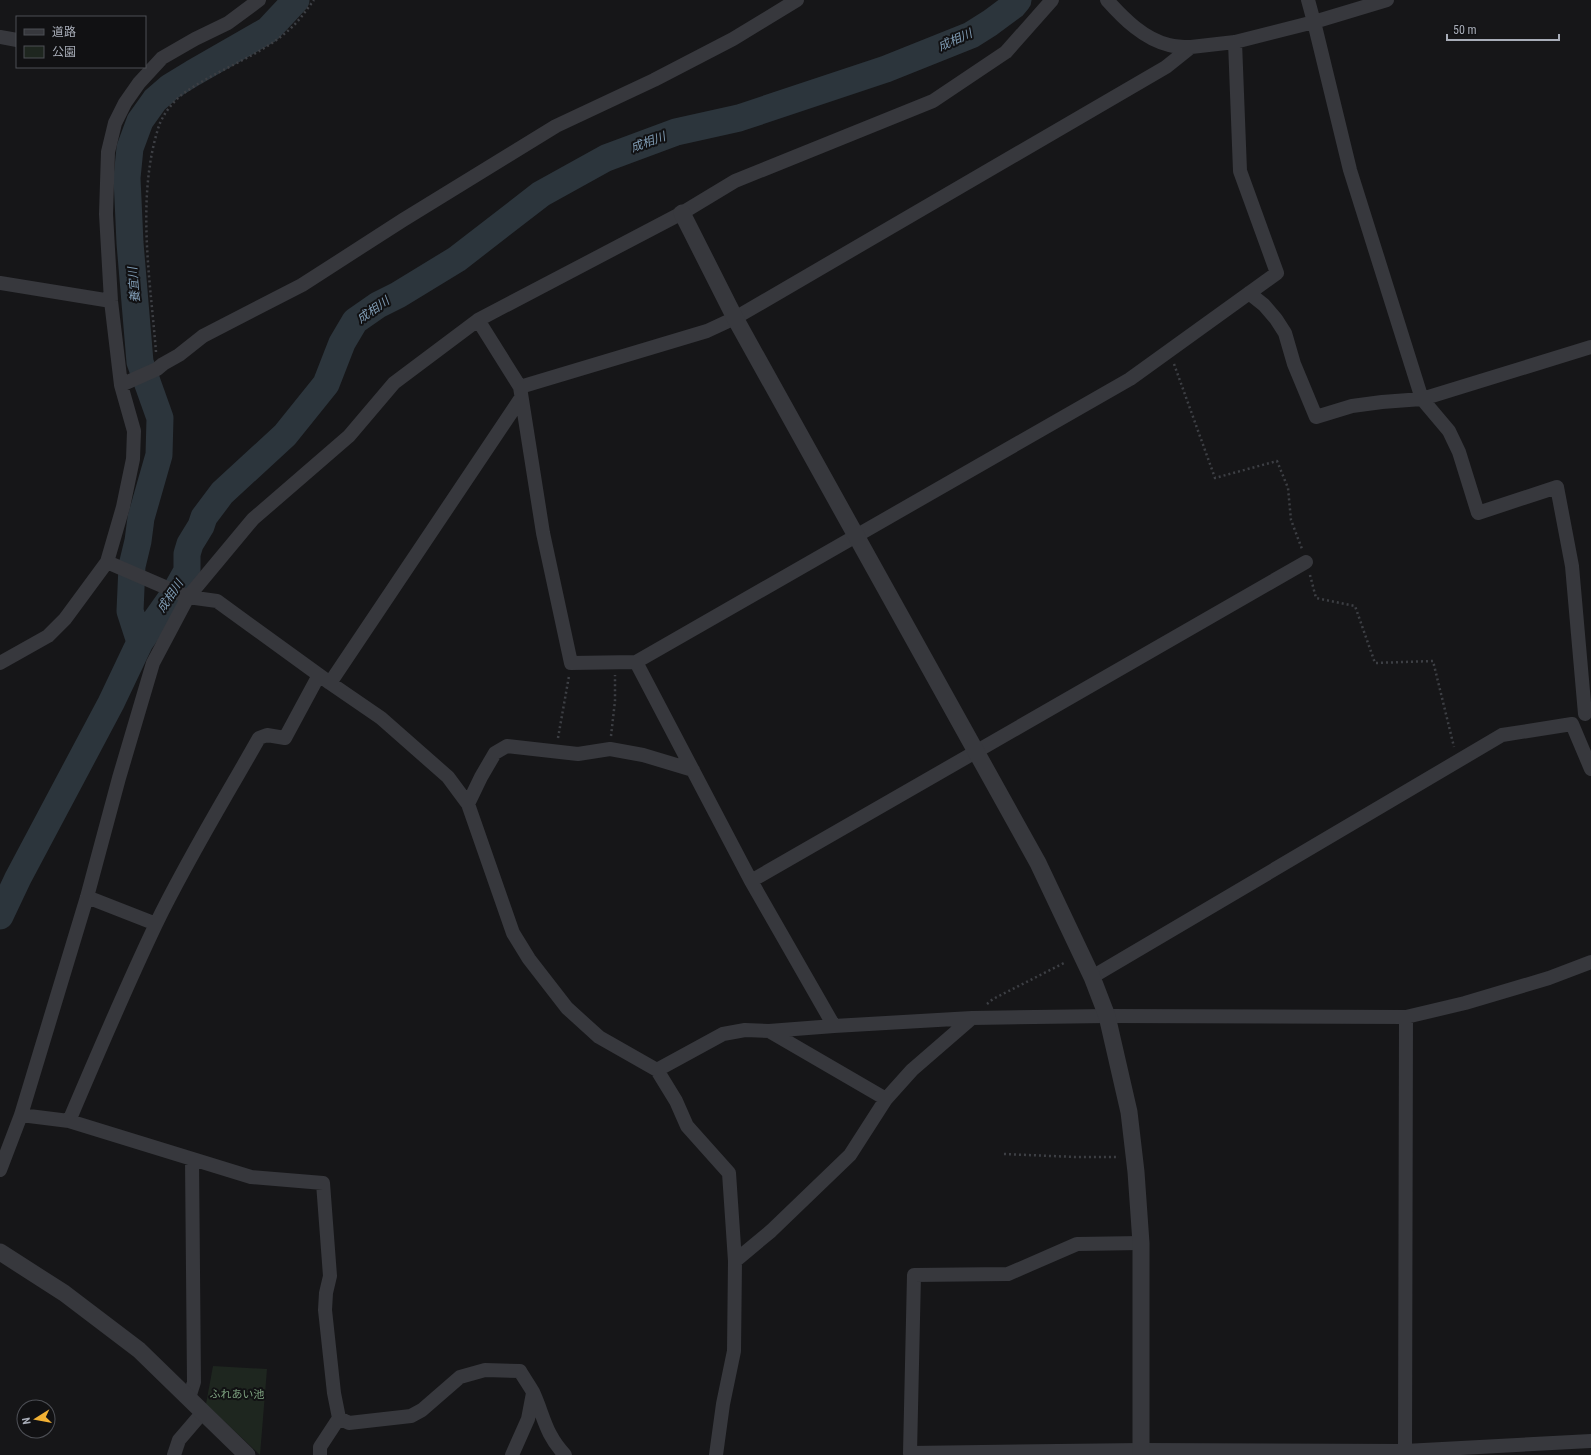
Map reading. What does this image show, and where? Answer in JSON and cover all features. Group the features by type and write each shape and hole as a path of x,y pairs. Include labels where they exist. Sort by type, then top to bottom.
{"street":[{"path":"0,663 48,636 65,619 107,562 123,507 133,459 134,431 121,385 111,301 106,214 108,152 115,123 125,103 151,63 228,23 259,0"},
{"path":"121,385 157,369 204,336 302,285 403,220 556,126 654,80 733,39 797,0"},
{"path":"0,1170 21,1115 86,897 152,663 188,597 254,519 348,436 394,383 478,320 682,213 735,181 933,101 1006,52 1052,0"},
{"path":"1107,0 1119,14 1148,37 1169,45 1191,47 1235,42 1314,22 1387,0"},
{"path":"1092,977 1502,735 1572,724 1588,712 1572,566 1557,487 1478,513 1458,452 1449,431 1422,399 1350,170 1308,0"},
{"path":"0,37 16,40"},
{"path":"478,320 521,393 543,533 571,663 636,662 1130,379 1277,273 1240,171 1235,42"},
{"path":"69,1121 113,1017 156,924 196,846 259,738 267,735 285,738 521,393 707,331 735,318 1166,67 1191,47"},
{"path":"682,213 735,318 1038,863 1092,977 1108,1016 1129,1112 1141,1243 1141,1453"},
{"path":"0,284 111,301"},
{"path":"1249,293 1264,305 1276,318 1285,333 1294,364 1316,417 1352,406 1422,399 1591,347"},
{"path":"107,562 188,597 217,601 381,718 448,777 468,804 513,933 529,959 567,1008 599,1037 657,1070 676,1101 687,1126 729,1173 735,1261 734,1351 723,1404 716,1455"},
{"path":"751,881 977,753 1306,562"},
{"path":"636,662 751,881 834,1026"},
{"path":"1572,724 1591,769"},
{"path":"468,804 495,753 508,746 578,754 610,749 642,755 693,770"},
{"path":"86,897 156,924"},
{"path":"657,1070 723,1034 745,1030 769,1031 972,1018 1108,1016 1406,1017 1465,1003 1549,978 1591,962"},
{"path":"1405,1453 1406,1017"},
{"path":"735,1261 771,1231 850,1155 886,1099 912,1070 972,1018"},
{"path":"769,1031 886,1099"},
{"path":"21,1115 69,1121 251,1177 323,1182 330,1276 326,1293 325,1310 334,1393 339,1418 320,1447 320,1455"},
{"path":"189,1398 194,1382 192,1160"},
{"path":"1141,1243 1077,1244 1008,1274 914,1275 910,1454 1405,1453 1591,1441"},
{"path":"0,1252 64,1293 140,1350 247,1455"},
{"path":"339,1418 349,1424 411,1416 422,1410 460,1376 485,1370 520,1371 533,1392 545,1426 558,1447 565,1455"},
{"path":"512,1455 528,1419 533,1392"},
{"path":"174,1455 179,1440 203,1412"}],"path":[{"path":"157,369 147,229 148,177 153,147 160,123 171,104 187,91 255,54 278,39 292,27 314,0"},
{"path":"610,749 615,701 615,662"},
{"path":"555,752 571,663"},
{"path":"972,1018 993,999 1064,963"},
{"path":"1004,1154 1075,1158 1134,1156"}],"green space":[{"name":"ふれあい池","path":"213,1366 267,1369 260,1455 206,1404"}],"waterway":[{"name":"養宜川","path":"140,642 130,611 132,566 138,541 141,518 159,455 160,418 140,362 130,243 127,178 130,148 140,121 155,100 170,87 268,30 296,0"},
{"name":"成相川","path":"0,916 18,878 111,703 140,642 174,594 187,571 187,554 190,544 201,526 204,517 222,493 285,435 326,384 342,343 355,321 378,305 398,295 457,259 541,194 606,158 676,132 739,118 886,69 971,35 1013,6 1018,0"}]}
